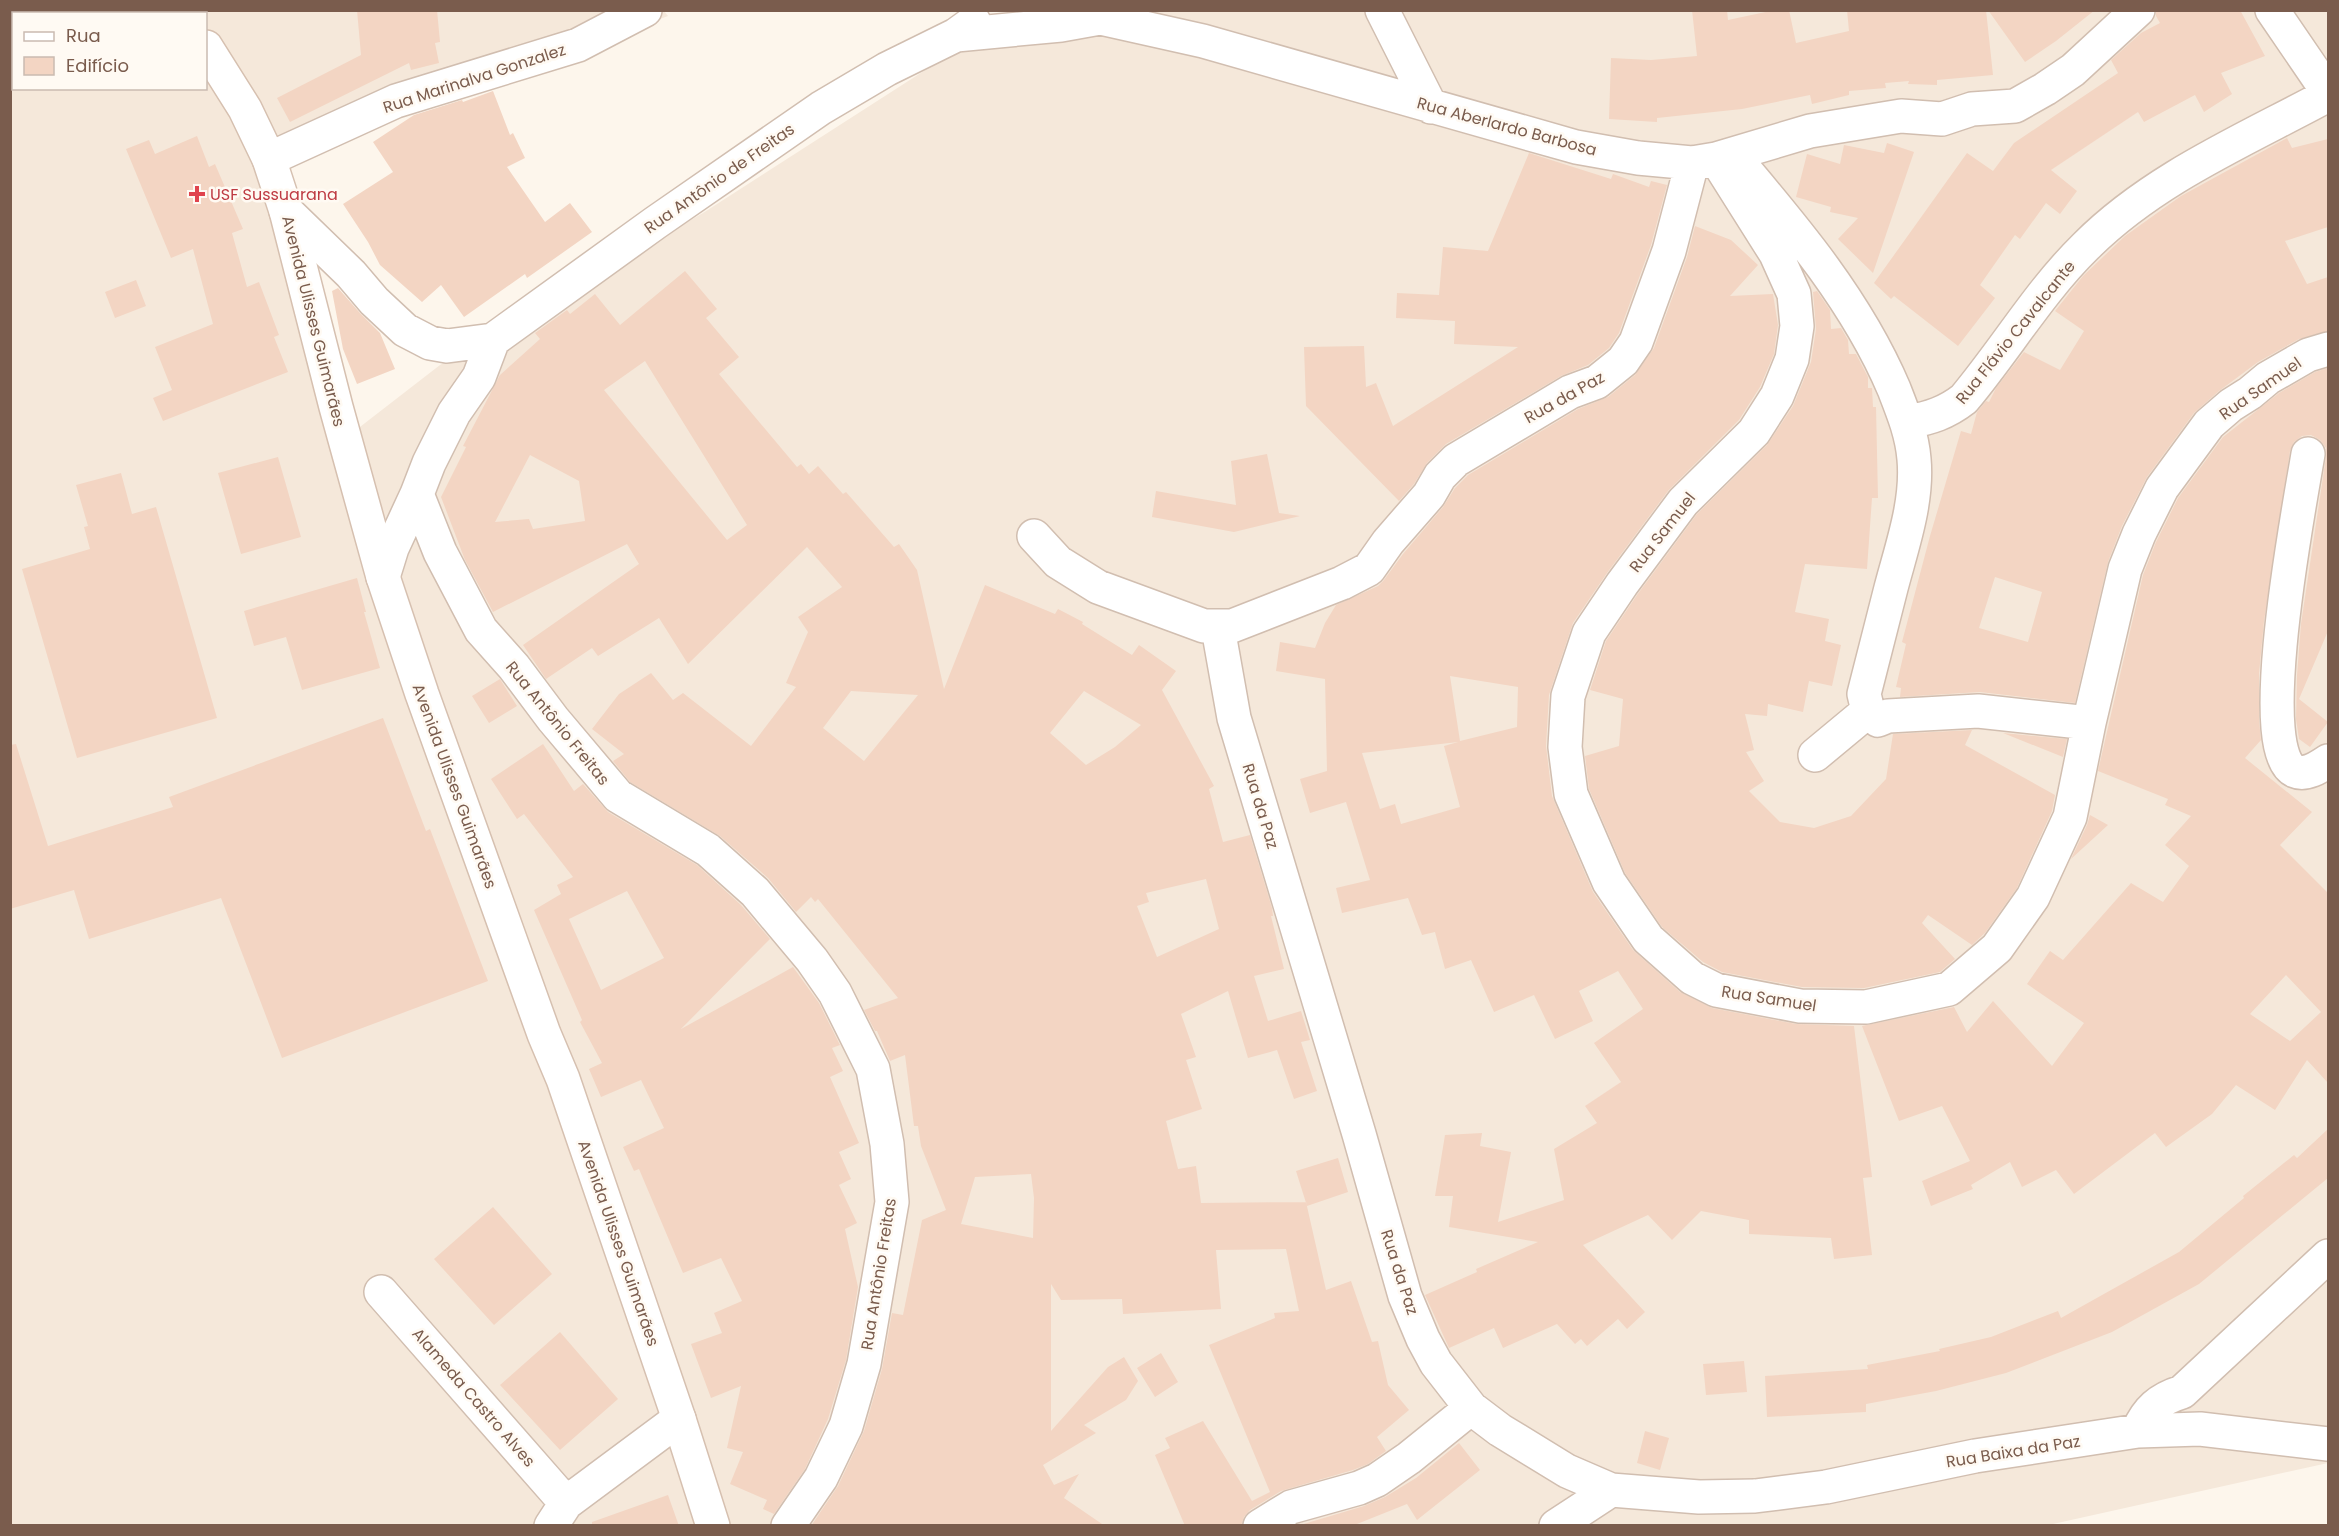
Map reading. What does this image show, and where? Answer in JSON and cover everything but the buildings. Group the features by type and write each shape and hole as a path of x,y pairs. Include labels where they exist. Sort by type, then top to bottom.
{"street":[{"name":"Rua Antônio de Freitas","path":"286,211 405,330 430,343 447,346 494,340 655,223 821,108 887,69 956,35 992,10"},
{"name":"Rua Antônio de Freitas","path":"956,35 1061,25 1091,14 1117,18 1135,10"},
{"path":"1187,10 1203,41"},
{"path":"1382,10 1431,107"},
{"name":"Rua Aberlardo Barbosa","path":"1091,14 1203,41 1576,147 1638,158 1714,159 1810,131 1901,116 1942,118 1972,109 2014,105 2045,89 2073,70 2138,10"},
{"path":"2272,10 2328,94"},
{"name":"Rua Marinalva Gonzalez","path":"269,159 396,101 441,85 578,45 630,14"},
{"name":"Avenida Ulisses Guimarães","path":"207,49 245,109 269,159 286,211 336,407 383,577 422,694 544,1034 563,1079 679,1419 713,1526"},
{"name":"Rua Flávio Cavalcante","path":"1908,422 1930,418 1949,411 1964,399 2053,281 2086,245 2151,191 2328,94"},
{"path":"1714,159 1823,265 1882,360 1908,422 1914,459 1913,494 1908,528 1864,694 1868,711 1878,720 1887,716 1978,711 2089,723"},
{"name":"Rua da Paz","path":"1699,1497 1611,1490 1567,1471 1500,1430 1471,1408 1436,1363 1423,1340 1405,1296 1359,1134 1234,718 1218,628 1247,622 1342,583 1369,569 1388,542 1428,495 1440,476 1456,460 1570,392 1597,382 1623,361 1636,342 1669,251 1714,159"},
{"name":"Rua Samuel","path":"1714,159 1776,254 1794,294 1797,326 1792,359 1777,396 1754,432 1683,502 1589,633 1568,696 1565,747 1571,794 1609,882 1648,939 1692,978 1716,990 1800,1006 1866,1007 1949,989 1997,948 2033,897 2070,818 2089,723 2125,569 2139,534 2162,488 2210,424 2231,405 2268,378 2308,354 2328,349"},
{"path":"383,577 392,548 440,440 478,377 494,340"},
{"path":"2308,454 2282,618 2277,731 2286,764 2294,771 2305,772 2328,761"},
{"name":"Rua Antônio Freitas","path":"417,494 440,552 481,630 514,667 560,728 618,796 708,850 755,892 812,960 835,993 873,1070 887,1144 892,1202 864,1364 846,1426 821,1478 788,1526"},
{"path":"1034,536 1058,562 1098,587 1189,621 1218,628"},
{"path":"1815,755 1868,711"},
{"path":"2138,1431 2151,1408 2169,1396 2182,1392 2328,1256"},
{"name":"Alameda Castro Alves","path":"381,1292 559,1514 679,1419"},
{"path":"2182,1392 2200,1429"},
{"path":"1260,1526 1291,1507 1359,1488 1377,1480 1409,1458 1471,1408"},
{"name":"Rua Baixa da Paz","path":"1699,1497 1755,1496 1826,1487 1975,1456 2138,1431 2200,1429 2328,1444"},
{"path":"1556,1526 1611,1490"}],"shaded area":[{"path":"10,11 664,11 668,16 282,162 356,430 440,365 703,213 969,42 1035,11 2328,11 2328,1463 2044,1526 11,1525"}],"place":[{"name":"USF Sussuarana","path":"197,194"}]}
